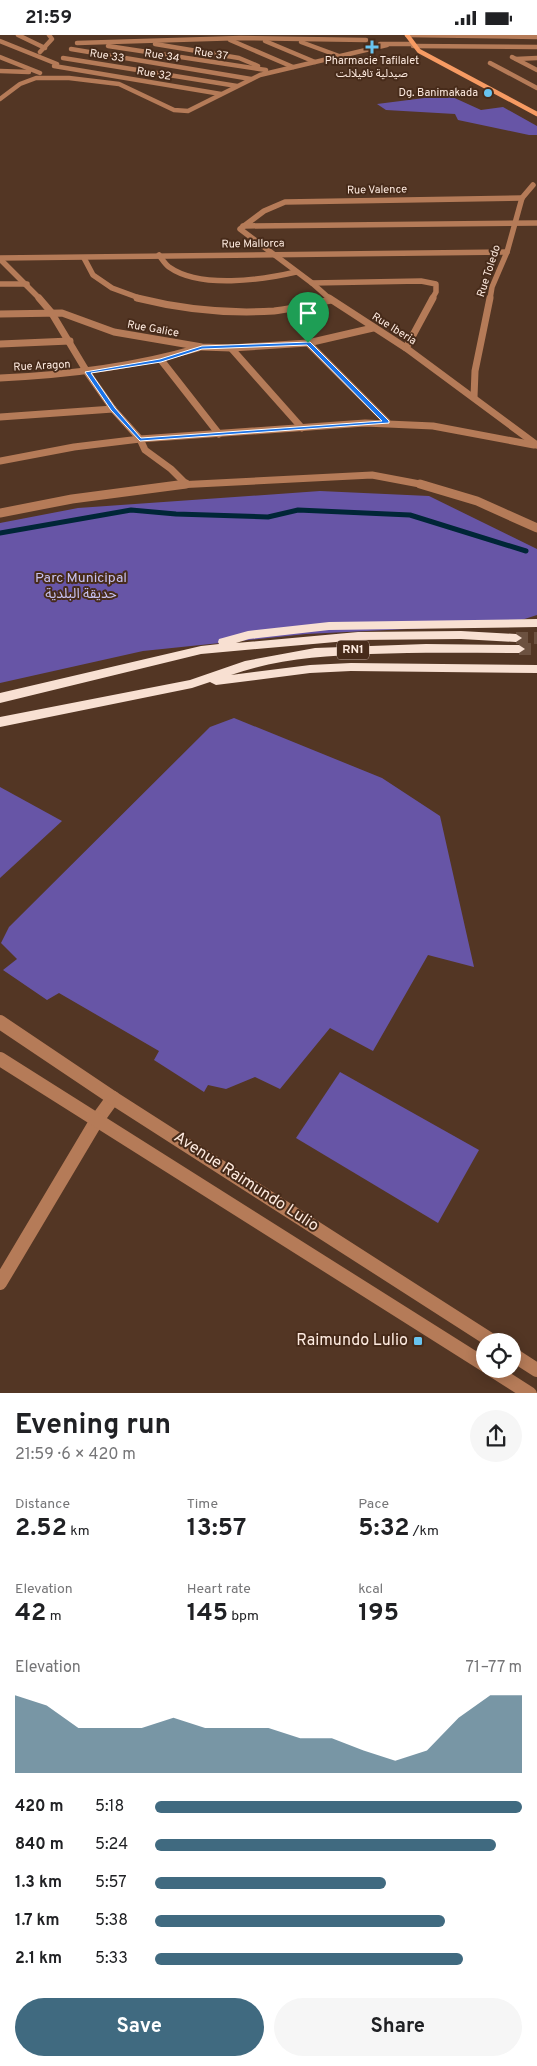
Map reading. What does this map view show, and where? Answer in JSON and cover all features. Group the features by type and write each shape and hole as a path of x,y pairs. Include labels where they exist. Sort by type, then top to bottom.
{"highway":[{"path":"201,650 217,643 248,635 328,626 537,623"},
{"name":"RN1","path":"0,698 201,650 358,636 452,635 517,643 315,652 245,665 192,684 0,722"},
{"path":"192,684 310,669 351,667 537,669"}],"main road":[{"path":"407,35 413,45 442,64 537,115"}],"street":[{"path":"18,35 45,48"},
{"path":"35,56 52,39 49,35"},
{"path":"110,41 118,35"},
{"path":"137,41 144,35"},
{"path":"172,39 176,35"},
{"path":"307,40 311,35"},
{"path":"333,41 338,35"},
{"path":"366,35 366,41"},
{"path":"407,35 537,37"},
{"path":"77,43 227,36 366,41 387,45 537,47"},
{"name":"Rue 37","path":"227,36 293,67"},
{"path":"255,37 315,62"},
{"path":"1,98 20,84 47,70 63,58 83,38"},
{"path":"293,39 340,57"},
{"path":"0,46 29,40"},
{"path":"0,41 35,56 47,70"},
{"path":"137,41 239,58 271,71"},
{"path":"333,41 342,45"},
{"name":"Rue 37","path":"91,42 271,71"},
{"path":"0,71 47,70 119,84 174,111 188,111 271,71 387,45"},
{"path":"352,48 361,52"},
{"name":"Rue 34","path":"71,49 251,79"},
{"path":"119,84 192,50"},
{"path":"0,57 34,71"},
{"path":"530,74 536,70 514,58 537,57"},
{"name":"Rue 33","path":"63,58 237,86"},
{"path":"490,63 537,88"},
{"name":"Rue 32","path":"47,70 129,78 221,94"},
{"path":"515,75 522,75"},
{"name":"Rue Toledo","path":"474,397 476,371 492,287 506,252 522,198 533,185"},
{"name":"Rue Valence","path":"242,228 264,211 285,203 522,198"},
{"path":"242,228 515,221 537,223"},
{"name":"Rue Iberia","path":"242,228 331,300 406,348 537,445"},
{"name":"Rue Mallorca","path":"0,259 159,255 506,252"},
{"path":"159,255 168,266 181,273 214,279 258,279 296,272"},
{"path":"84,258 91,271 102,281 130,295 158,304 205,311 244,312 277,311 331,300"},
{"path":"0,259 51,312 87,372 113,409 140,439 145,450 171,469 186,484"},
{"path":"312,283 421,281 436,284 436,292 406,348"},
{"path":"0,284 26,284"},
{"name":"Rue Galice","path":"0,313 62,313 114,332 202,347 231,348 308,343 374,328"},
{"path":"0,345 70,341"},
{"path":"308,343 387,422"},
{"name":"Rue Aragon","path":"0,378 87,372 161,360 202,347"},
{"path":"231,348 302,428"},
{"path":"161,360 219,434"},
{"path":"0,417 113,409"},
{"path":"0,461 74,447 140,439 387,422 461,430 537,445"},
{"path":"0,513 72,499 186,484 372,475 397,478 447,490 492,507 537,528"},
{"name":"Avenue Raimundo Lulio","path":"0,1022 114,1098 480,1333"},
{"name":"Avenue Raimundo Lulio","path":"0,1059 476,1359"},
{"path":"0,1283 97,1121 114,1098"},
{"path":"521,1360 537,1370"},
{"path":"506,1378 530,1393"}],"green space":[{"path":"448,95 481,110 503,107 537,126 537,135 458,120 455,114 386,110 377,104"},
{"name":"Parc Municipal حديقة البلدية","path":"320,491 429,496 537,549 537,615 509,624 306,634 143,651 0,683 0,523 78,508"},
{"path":"234,718 382,778 440,816 474,967 428,955 373,1051 330,1028 280,1089 255,1077 226,1089 208,1085 204,1092 154,1060 159,1051 59,993 47,1000 3,970 17,959 1,943 9,927 210,727"},
{"path":"0,787 62,821 0,878"},
{"path":"340,1072 479,1150 438,1223 296,1138"}],"waterway":[{"path":"0,533 131,510 176,514 268,517 298,510 410,515 526,551"}],"tunnel":[{"path":"516,638 537,638"},
{"path":"519,649 537,649"}],"place":[{"name":"Pharmacie Tafilalet صيدلية تافيلالت","path":"372,47"},
{"name":"Dg. Banimakada","path":"488,93"},
{"name":"Raimundo Lulio","path":"418,1341"}],"route":[{"path":"308,343 387,422 347,423 254,432 140,439 113,409 87,372 161,360 202,347 231,348 308,343"}]}
